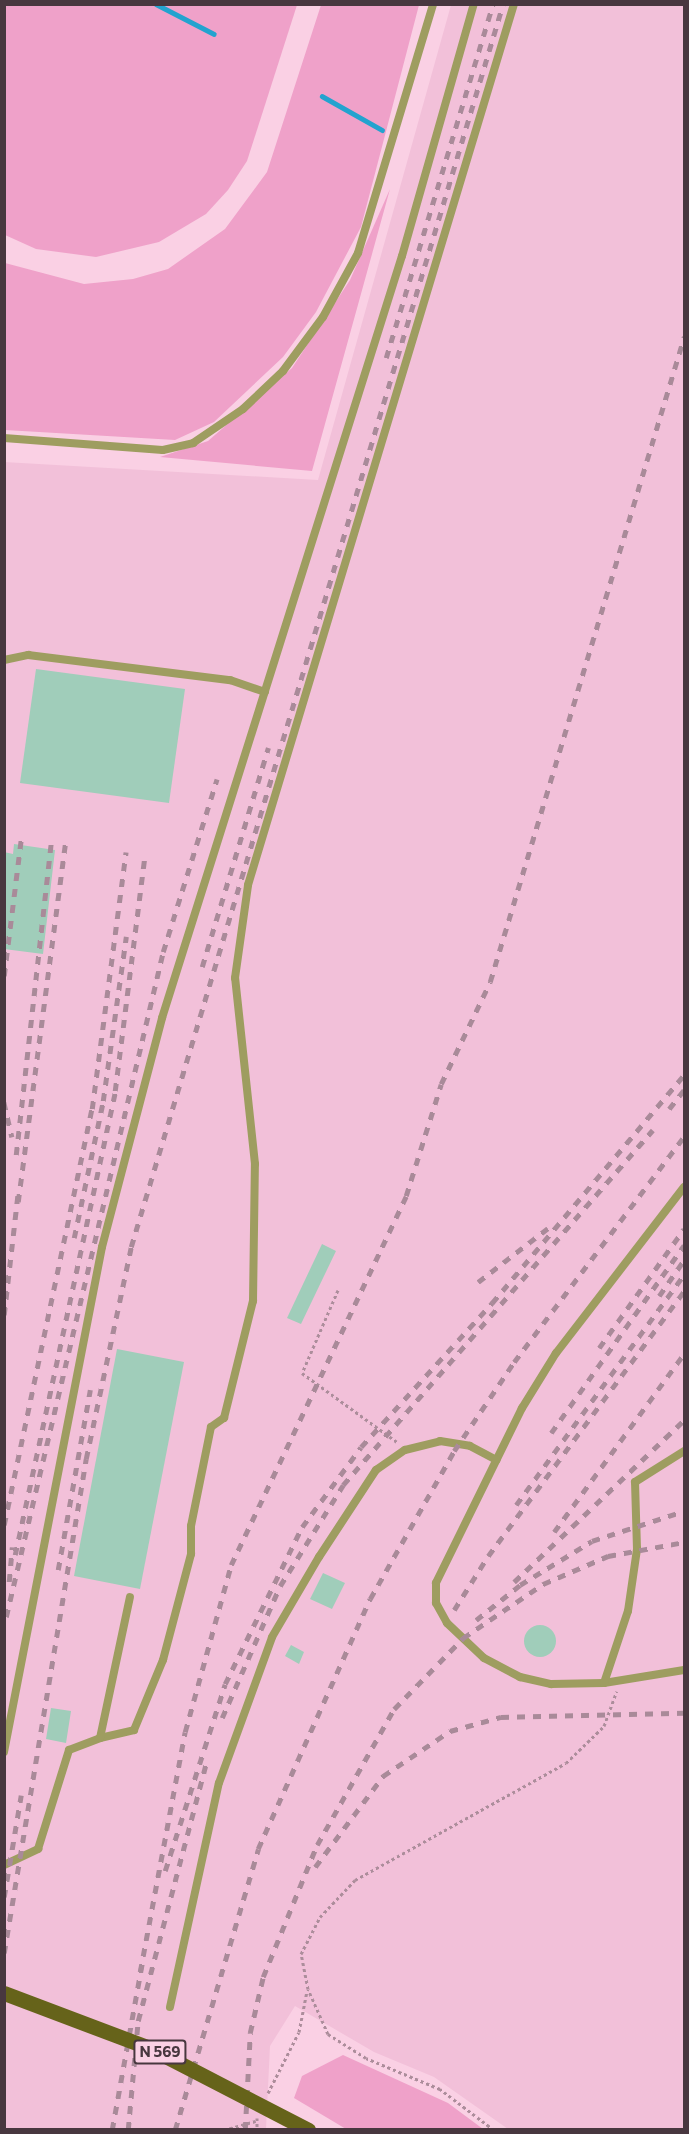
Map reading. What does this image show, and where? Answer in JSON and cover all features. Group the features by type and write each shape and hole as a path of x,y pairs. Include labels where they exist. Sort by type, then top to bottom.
{"main road":[{"name":"N 569","path":"4,1993 152,2049 308,2130"}],"lane":[{"path":"4,438 163,450 193,443 243,409 283,370 323,317 358,253 433,4"},
{"path":"4,1752 102,1247 162,1018 265,692 474,4"},
{"path":"4,1865 38,1849 69,1750 99,1738 134,1730 163,1660 191,1554 191,1526 211,1427 224,1418 253,1301 255,1164 235,978 248,885 514,4"},
{"path":"4,660 28,655 230,680 265,692"},
{"path":"684,1187 556,1353 496,1460 436,1583 436,1603 447,1623 484,1658 520,1677 551,1684 604,1683 684,1670"},
{"path":"170,2007 219,1783 272,1637 376,1470 405,1450 440,1441 470,1446 496,1460"},
{"path":"604,1683 628,1611 637,1549 635,1482 684,1451"},
{"path":"99,1738 130,1597"}],"path":[{"path":"338,1290 302,1366 304,1379 380,1425 405,1450"},
{"path":"494,2130 440,2089 366,2058 328,2034 308,1989 301,1954 320,1917 355,1880 566,1763 612,1714 619,1680"},
{"path":"265,2100 299,2032 308,1989"},
{"path":"257,2130 256,2121 261,2110"},
{"path":"224,2130 256,2121"}],"shaded area":[{"path":"5,4 297,5 247,161 228,190 206,214 159,242 96,257 36,249 5,235"},
{"path":"321,5 419,5 361,227 316,312 283,357 214,422 175,440 5,430 5,263 84,284 133,279 168,269 225,229 267,172"},
{"path":"451,5 684,5 684,2129 508,2129 434,2077 374,2052 295,2006 270,2046 266,2129 5,2129 4,462 318,480"},
{"path":"390,189 312,471 160,457 208,441 292,368 350,280"},
{"path":"343,2055 448,2103 483,2129 346,2129 294,2098 302,2076"}],"building":[{"path":"36,669 185,689 169,803 20,783"},
{"path":"14,844 55,850 43,954 4,949 4,852 13,854"},
{"path":"322,1244 336,1251 301,1324 287,1318"},
{"path":"117,1349 184,1362 140,1589 74,1576"},
{"path":"323,1573 345,1583 332,1609 310,1599"},
{"path":"540,1625 551,1630 556,1641 551,1652 540,1657 529,1652 524,1641 529,1630"},
{"path":"291,1645 304,1652 299,1664 285,1656"},
{"path":"51,1708 71,1711 66,1743 46,1739"}],"waterway":[{"path":"156,4 214,34"},
{"path":"322,96 382,130"}],"railway":[{"path":"386,358 493,4"},
{"path":"4,1953 86,1459 131,1247 503,4"},
{"path":"140,1972 185,1732 231,1565 406,1196 441,1084 490,982 684,337"},
{"path":"202,967 268,748"},
{"path":"6,1617 163,952 217,779"},
{"path":"4,976 21,839"},
{"path":"16,1155 51,842"},
{"path":"18,1202 65,844"},
{"path":"4,1525 92,1109 126,852"},
{"path":"15,1555 115,1091 145,854"},
{"path":"74,1238 103,1101 126,937"},
{"path":"165,1871 225,1684 302,1527 361,1447 492,1303 684,1075"},
{"path":"669,1109 684,1090"},
{"path":"4,1102 12,1137"},
{"path":"222,1718 280,1586 343,1485 653,1130"},
{"path":"175,2130 258,1849 370,1599 454,1451 514,1362 684,1136"},
{"path":"4,1315 18,1193"},
{"path":"478,1282 548,1228"},
{"path":"599,1348 684,1229"},
{"path":"551,1433 684,1245"},
{"path":"659,1296 684,1260"},
{"path":"516,1505 684,1275"},
{"path":"454,1610 488,1556 684,1291"},
{"path":"554,1532 684,1354"},
{"path":"58,1570 90,1390"},
{"path":"514,1582 684,1420"},
{"path":"476,1620 520,1585 592,1541 684,1511"},
{"path":"245,2130 250,2033 263,1977 317,1845 394,1709 463,1638 543,1584 608,1556 684,1542"},
{"path":"9,1582 12,1547"},
{"path":"315,1867 383,1776 450,1731 501,1717 684,1713"},
{"path":"128,2130 138,2021 206,1763"},
{"path":"4,1897 21,1795"},
{"path":"112,2130 142,1964"}]}
